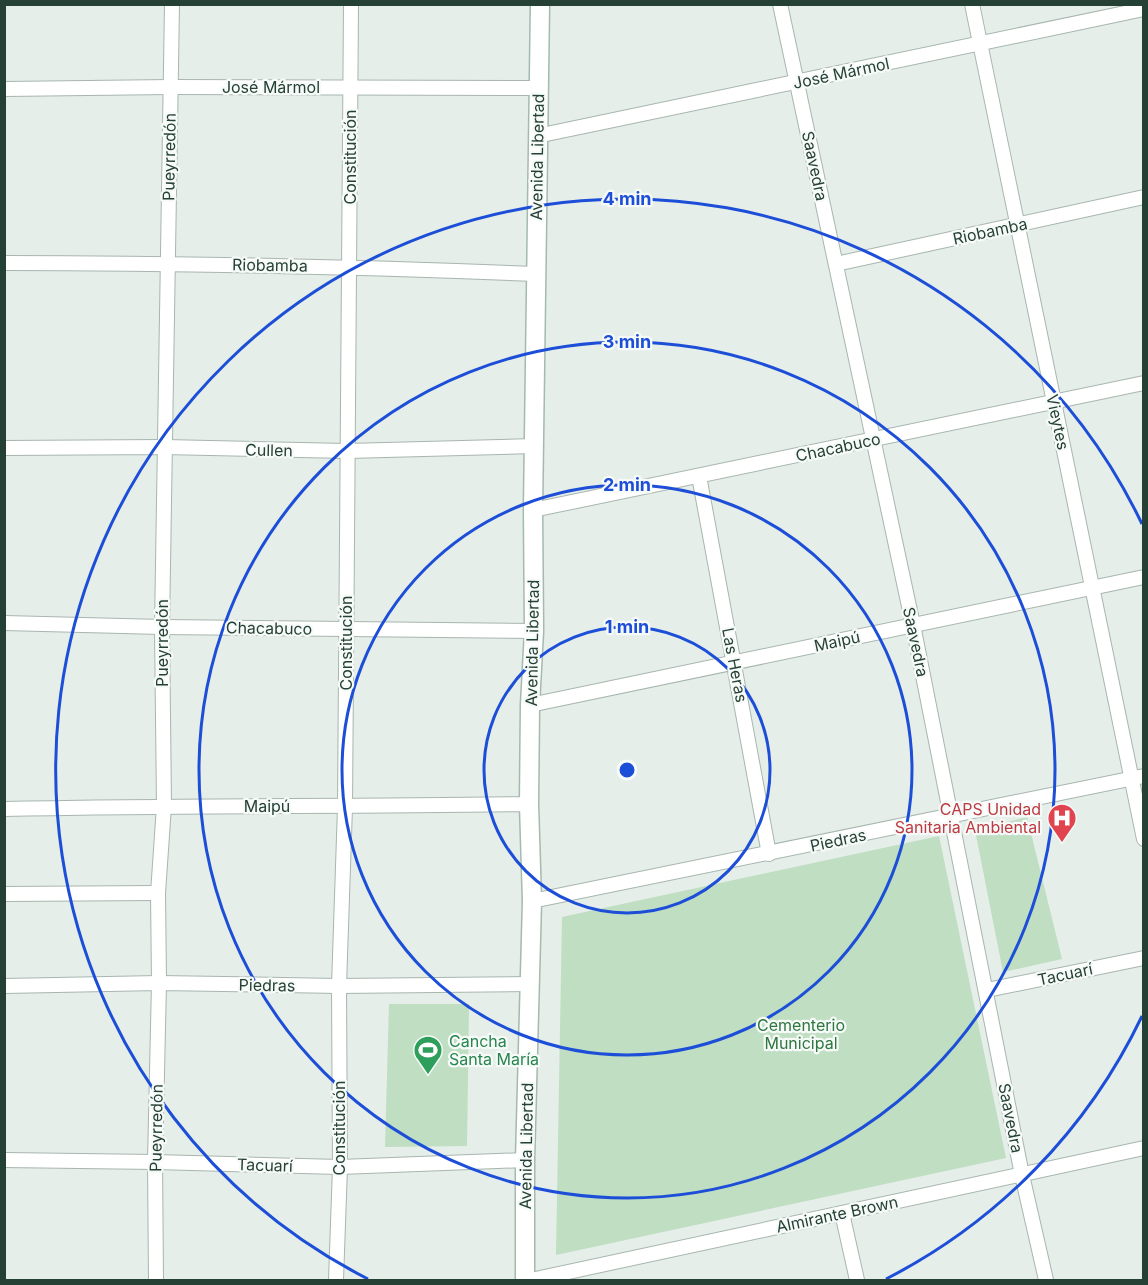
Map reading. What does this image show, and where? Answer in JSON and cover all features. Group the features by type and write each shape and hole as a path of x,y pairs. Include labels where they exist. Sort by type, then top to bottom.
{"main road":[{"name":"Avenida Libertad","path":"525,1281 525,1160 532,901 529,804 530,705 534,631 533,510 540,4"}],"street":[{"name":"Pueyrredón","path":"156,1281 158,893 164,806 162,627 166,263 172,4"},
{"name":"Constitución","path":"336,1281 340,1167 339,986 345,807 351,4"},
{"name":"Saavedra","path":"780,4 913,625 1046,1281"},
{"name":"Vieytes","path":"972,4 1092,588 1137,778 1143,839"},
{"name":"José Mármol","path":"537,136 1143,9"},
{"name":"José Mármol","path":"4,89 538,88"},
{"name":"Riobamba","path":"836,264 1143,197"},
{"name":"Riobamba","path":"4,263 166,263 536,274"},
{"name":"Chacabuco","path":"533,510 1143,383"},
{"name":"Cullen","path":"4,448 164,447 347,451 534,446"},
{"name":"Las Heras","path":"699,476 769,854"},
{"name":"Maipú","path":"530,705 1143,577"},
{"name":"Chacabuco","path":"4,623 534,631"},
{"name":"Piedras","path":"532,901 1137,778"},
{"name":"Maipú","path":"4,809 529,804"},
{"path":"4,894 158,893"},
{"name":"Tacuarí","path":"987,990 1143,958"},
{"name":"Piedras","path":"4,986 159,983 339,986 529,984"},
{"name":"Almirante Brown","path":"531,1281 1143,1148"},
{"name":"Tacuarí","path":"4,1160 340,1167 525,1160"},
{"path":"842,1213 857,1281"}],"green space":[{"path":"1027,817 1062,959 1003,972 975,830"},
{"name":"Cementerio Municipal","path":"939,836 1006,1158 556,1255 562,917"},
{"name":"Cancha Santa María","path":"389,1004 469,1004 467,1146 385,1147"}],"place":[{"name":"CAPS Unidad Sanitaria Ambiental","path":"1062,844"},
{"name":"Cancha Santa María","path":"428,1076"}]}
